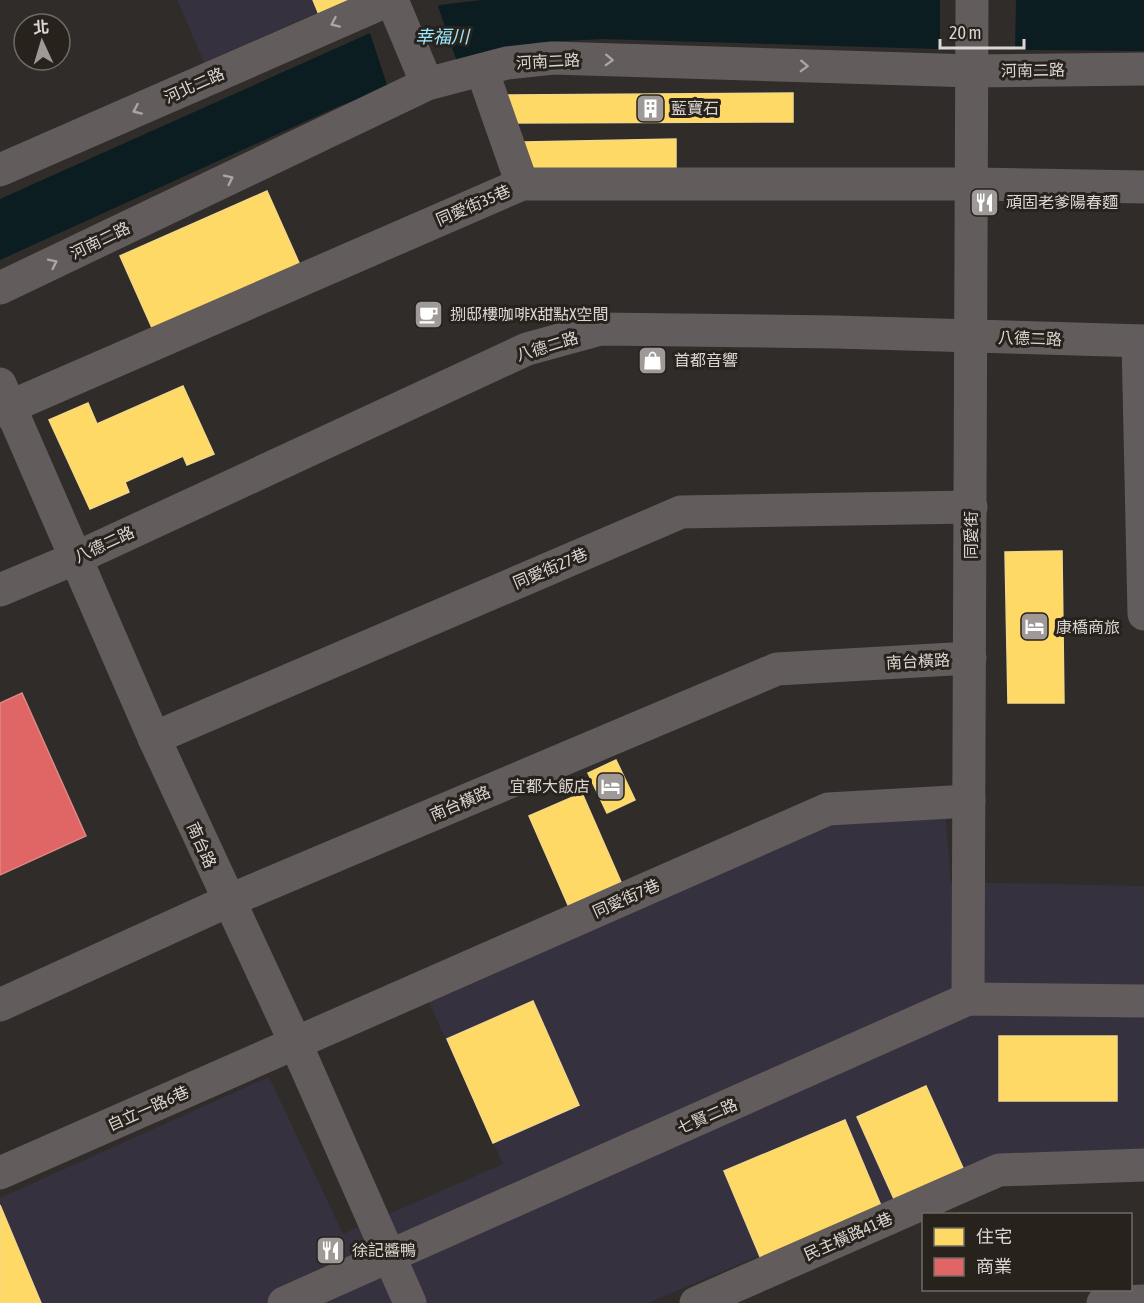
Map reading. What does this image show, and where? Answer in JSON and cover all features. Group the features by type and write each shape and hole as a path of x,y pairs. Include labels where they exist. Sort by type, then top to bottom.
{"street":[{"path":"390,0 427,84"},
{"name":"河北二路","path":"0,170 390,0"},
{"name":"同愛街","path":"968,999 972,0"},
{"name":"河南二路","path":"0,288 427,84 507,63 553,58 973,71 1144,69"},
{"path":"483,69 522,184"},
{"name":"同愛街35巷","path":"3,400 522,184 973,184 1144,187"},
{"name":"八德二路","path":"0,590 75,558 527,349 600,329 1141,341"},
{"path":"1141,341 1144,614"},
{"name":"南台路","path":"3,400 153,738 295,1042 410,1303"},
{"name":"同愛街27巷","path":"153,738 681,512 971,507"},
{"name":"南台橫路","path":"0,1005 228,901 777,669 970,658"},
{"name":"同愛街7巷","path":"295,1042 828,809 969,801"},
{"name":"七賢二路","path":"284,1303 968,999 1144,1000"},
{"name":"自立一路6巷","path":"0,1173 295,1042"},
{"name":"民主橫路41巷","path":"696,1303 999,1170 1144,1165"},
{"path":"1103,1303 1144,1301"}],"shaded area":[{"path":"177,0 347,0 204,62"},
{"path":"945,811 951,882 1144,886 1144,1153 988,1159 648,1303 0,1303 0,1198 269,1077 343,1234 503,1164 426,996 836,820"}],"water":[{"name":"幸福川","path":"481,0 1144,0 1144,51 937,49 603,39 541,42 491,50 337,107 0,260 0,199 368,34 440,5"}],"pier":[{"path":"940,0 1016,0 1015,53 940,52"},
{"path":"437,3 458,65 389,91 369,30"}],"building: 住宅":[{"path":"313,0 359,0 320,17"},
{"name":"藍寶石","path":"793,93 793,122 507,123 507,95"},
{"name":"藍寶石","path":"676,139 676,170 524,173 524,142"},
{"path":"267,191 300,265 153,330 120,256"},
{"path":"183,386 214,454 187,465 183,456 125,482 129,492 90,509 49,420 88,403 97,424"},
{"name":"康橋商旅","path":"1062,551 1064,703 1008,703 1005,552"},
{"name":"宜都大飯店","path":"616,760 635,800 607,813 588,773"},
{"path":"582,793 625,891 572,914 529,816"},
{"path":"533,1001 579,1105 493,1143 447,1039"},
{"path":"999,1036 1117,1036 1117,1101 999,1101"},
{"path":"926,1086 973,1190 904,1221 857,1117"},
{"path":"845,1120 890,1227 769,1278 724,1171"},
{"path":"0,1205 41,1303 0,1303"}],"building: 商業":[{"path":"22,693 86,836 0,875 0,703"}],"place":[{"name":"藍寶石","path":"650,108"},
{"name":"頑固老爹陽春麵","path":"985,202"},
{"name":"捌邸樓咖啡X甜點X空間","path":"429,314"},
{"name":"首都音響","path":"653,360"},
{"name":"康橋商旅","path":"1035,627"},
{"name":"宜都大飯店","path":"611,786"},
{"name":"徐記醬鴨","path":"331,1250"}]}
